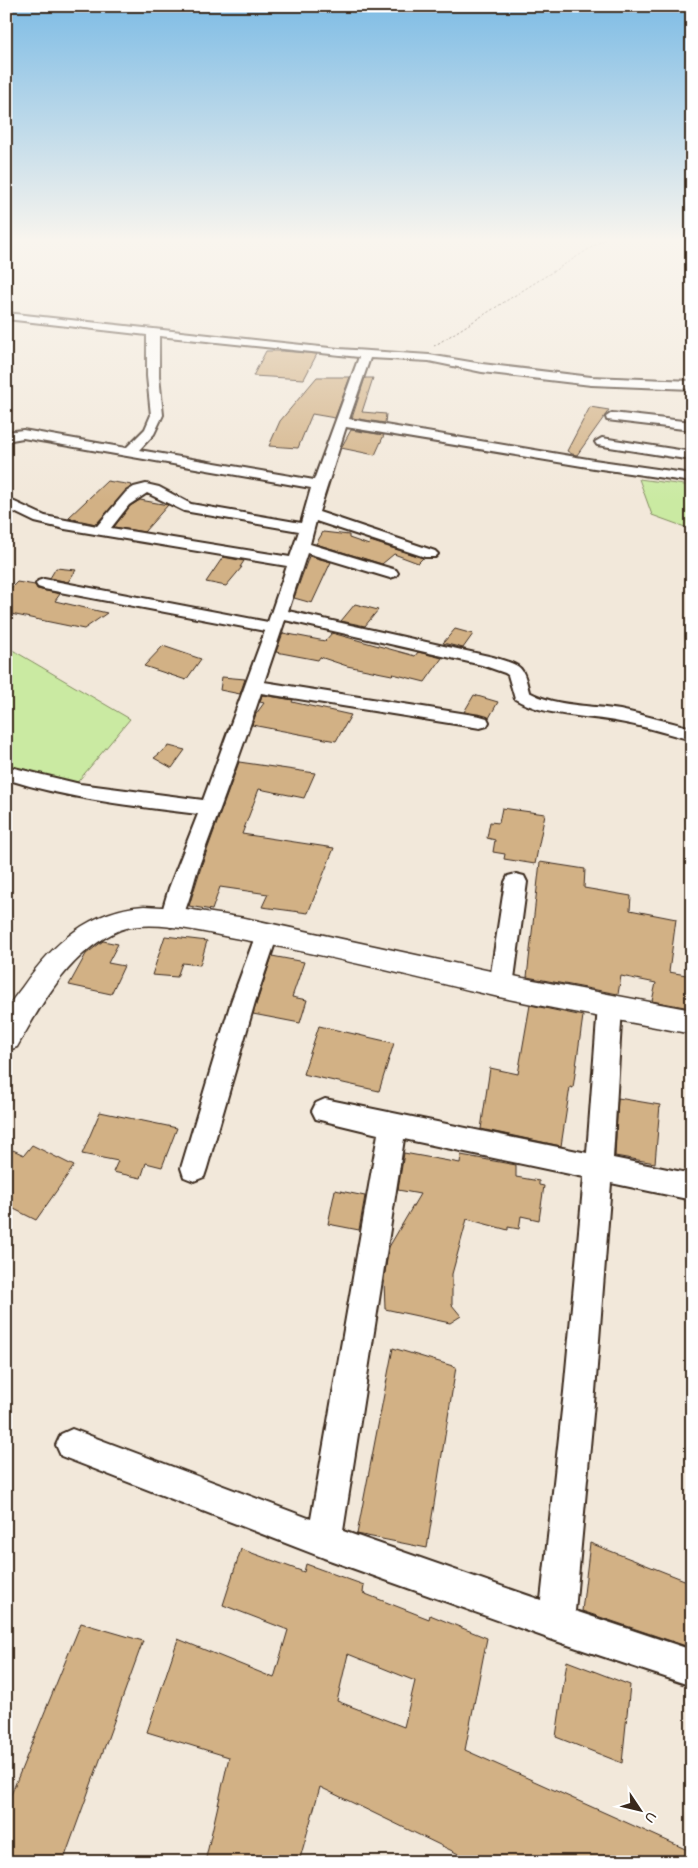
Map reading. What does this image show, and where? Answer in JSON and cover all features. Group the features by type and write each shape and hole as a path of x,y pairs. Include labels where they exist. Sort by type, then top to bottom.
{"street":[{"path":"106,326 366,354 429,358 482,368 591,381 692,385"},
{"path":"128,453 149,432 156,420 153,376 153,331"},
{"path":"171,918 180,888 254,686 302,546 319,485 366,354"},
{"path":"594,464 613,413 692,426"},
{"path":"342,422 594,464 692,478"},
{"path":"6,437 18,434 319,485"},
{"path":"602,442 692,456"},
{"path":"100,532 131,495 140,489 147,488 154,490 175,504 189,508 308,521 430,554"},
{"path":"6,502 48,522 296,563"},
{"path":"302,546 390,573"},
{"path":"44,584 276,621 487,661 516,673 521,695 529,699 548,705 621,716 692,734"},
{"path":"254,686 480,722"},
{"path":"6,772 46,783 107,794 210,808"},
{"path":"501,986 516,882"},
{"path":"6,1038 45,977 60,959 82,940 103,926 117,920 139,917 171,918 267,934 501,986 692,1022"},
{"path":"194,1168 243,1002 267,934"},
{"path":"556,1623 571,1485 600,1168 610,1006"},
{"path":"325,1111 692,1188"},
{"path":"324,1541 393,1125"},
{"path":"72,1445 324,1541 556,1623 692,1668"}],"path":[{"path":"431,349 467,326"}],"green space":[{"path":"639,479 692,486 692,527 685,527 652,515"},
{"path":"9,648 130,719 75,785 19,770 6,764 6,650"}],"building":[{"path":"266,351 317,354 304,379 253,376"},
{"path":"317,377 350,377 335,418 312,414 298,448 269,446 280,421"},
{"path":"365,378 373,378 362,412 386,414 385,423 352,418"},
{"path":"590,407 609,410 577,455 572,454 567,451"},
{"path":"351,430 384,435 375,455 341,448"},
{"path":"107,481 132,485 96,524 68,518"},
{"path":"140,500 168,505 144,532 114,527 130,506"},
{"path":"323,532 349,535 349,538 369,545 370,541 423,558 418,563 394,554 382,564 316,544"},
{"path":"309,556 331,562 312,603 294,598"},
{"path":"223,557 244,561 240,567 242,567 226,586 206,582"},
{"path":"56,568 76,570 68,582 50,578"},
{"path":"17,582 35,585 37,589 60,594 55,601 107,613 84,629 6,613 6,593"},
{"path":"355,604 378,610 365,626 341,621"},
{"path":"455,629 473,634 463,648 443,643"},
{"path":"283,633 325,641 332,633 415,656 418,652 442,658 425,682 347,666 320,657 318,660 276,652"},
{"path":"163,646 201,659 186,680 144,666"},
{"path":"222,677 245,679 240,694 220,690"},
{"path":"262,695 293,700 292,702 351,715 336,741 252,725 256,714 264,703 260,702"},
{"path":"474,695 498,702 489,718 464,712"},
{"path":"169,746 185,750 172,768 154,758"},
{"path":"239,762 315,773 304,798 259,789 242,834 334,848 308,913 262,907 268,894 220,887 212,910 189,906"},
{"path":"502,808 545,814 535,864 504,859 505,854 493,852 495,840 487,838 490,822 499,823"},
{"path":"540,862 585,869 584,888 631,896 630,910 676,919 669,972 692,976 690,1008 652,1001 656,983 621,976 618,994 527,977"},
{"path":"165,936 207,941 200,965 182,963 177,977 152,975"},
{"path":"103,941 118,944 108,963 124,966 111,994 69,985 86,954"},
{"path":"272,956 304,962 292,997 307,1000 300,1023 253,1014"},
{"path":"530,1005 583,1016 573,1088 570,1087 561,1146 481,1129 490,1068 518,1074"},
{"path":"319,1026 394,1043 379,1091 303,1074"},
{"path":"618,1098 660,1105 655,1163 615,1156"},
{"path":"100,1112 177,1128 162,1167 146,1163 141,1178 113,1172 118,1161 82,1154"},
{"path":"32,1145 74,1166 36,1220 6,1205 6,1159 13,1150 24,1155"},
{"path":"404,1153 460,1163 461,1155 516,1165 516,1177 539,1181 539,1185 544,1186 539,1220 521,1216 519,1229 508,1227 508,1230 467,1219 452,1274 452,1305 461,1316 450,1323 385,1309 384,1279 389,1247 420,1194 398,1190"},
{"path":"335,1190 365,1196 359,1230 328,1224"},
{"path":"393,1348 456,1367 427,1548 357,1534"},
{"path":"590,1543 692,1583 692,1648 582,1611"},
{"path":"241,1549 304,1572 306,1564 364,1585 363,1593 429,1619 430,1615 487,1638 465,1750 692,1852 692,1862 475,1862 320,1787 299,1862 205,1862 229,1757 147,1732 178,1639 274,1678 288,1630 223,1605","holes":["348,1654 415,1681 404,1727 337,1701"]},
{"path":"81,1623 143,1641 63,1862 6,1862 6,1807"},
{"path":"567,1661 630,1685 622,1763 556,1737"}]}
